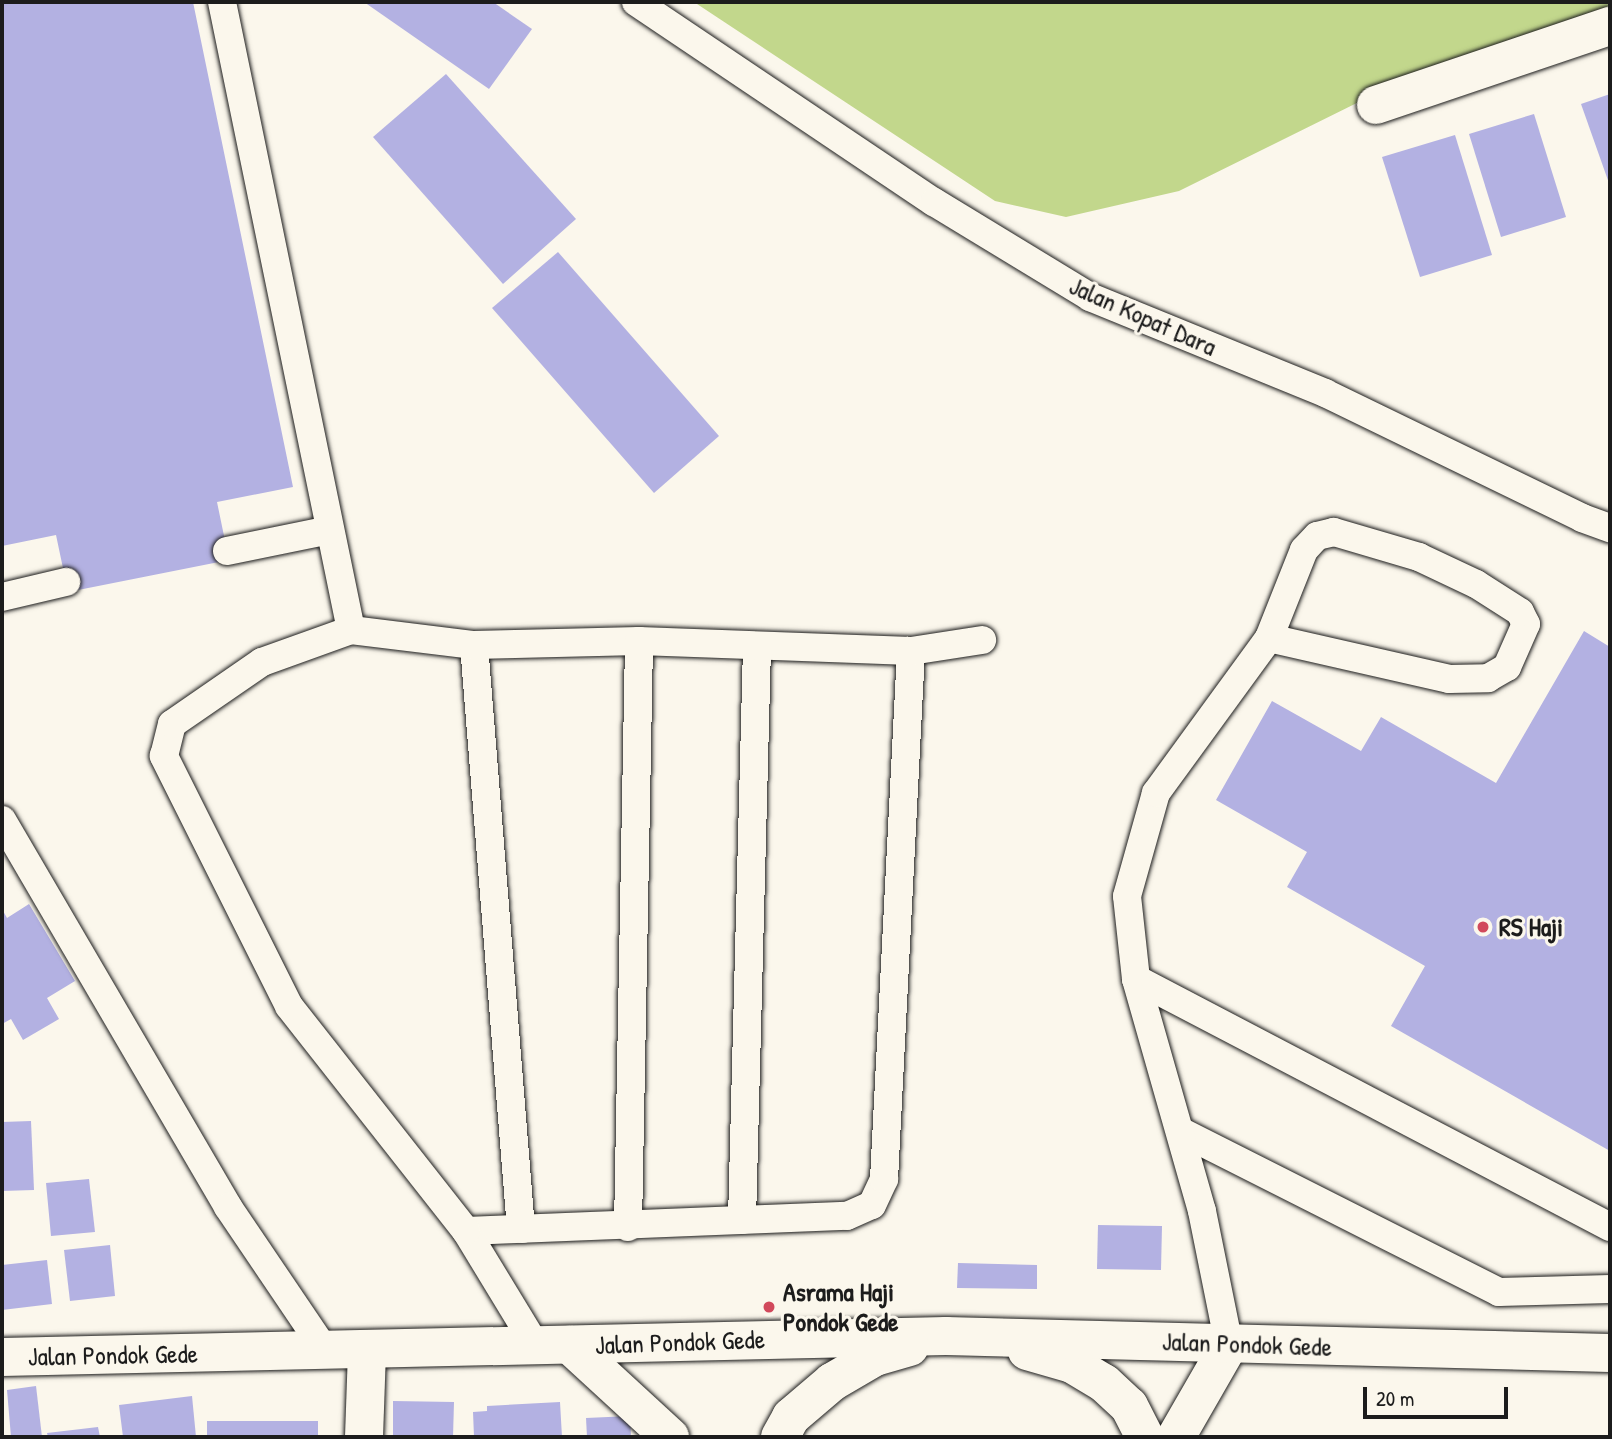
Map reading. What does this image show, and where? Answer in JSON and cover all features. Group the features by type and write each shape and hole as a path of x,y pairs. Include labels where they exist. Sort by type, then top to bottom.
{"main road":[{"path":"1376,105 1610,26"},
{"path":"780,1437 791,1417 832,1382 875,1357 958,1337 1072,1364 1104,1383 1129,1406 1145,1437"},
{"name":"Jalan Pondok Gede","path":"2,1357 958,1337 1610,1353"},
{"path":"1176,1437 1229,1345"},
{"path":"553,1346 670,1437"},
{"path":"364,1437 367,1350"}],"lane":[{"path":"222,2 351,630"},
{"name":"Jalan Kopat Dara","path":"636,2 934,202 1090,297 1325,393 1582,518 1610,528"},
{"path":"227,551 331,530"},
{"path":"1229,1345 1182,1132 1136,979 1128,896 1156,793 1269,638 1304,550 1317,536 1334,532 1419,557 1476,584 1520,612 1526,624 1507,667 1488,678 1449,679 1269,638"},
{"path":"2,597 66,582"},
{"path":"553,1346 467,1231 289,1006 164,756 172,724 262,662 351,630 474,645 639,641 757,648 911,651 982,640"},
{"path":"628,1227 639,641"},
{"path":"474,645 521,1229"},
{"path":"742,1220 757,648"},
{"path":"467,1231 628,1227 742,1220 860,1212 872,1205 884,1178 911,651"},
{"path":"2,820 228,1207 325,1350"},
{"path":"1136,979 1610,1227"},
{"path":"1182,1132 1499,1292 1610,1289"}],"green space":[{"path":"694,2 1610,2 1610,9 1379,92 1179,191 1066,217 995,201"}],"building":[{"path":"2,2 193,2 293,487 217,502 229,560 68,592 56,535 2,546"},
{"path":"364,2 493,2 532,29 489,89"},
{"path":"446,74 576,219 503,284 373,137"},
{"path":"1610,94 1610,186 1581,104"},
{"path":"1534,114 1566,217 1501,237 1469,134"},
{"path":"1455,135 1492,255 1420,277 1382,157"},
{"path":"558,252 719,436 654,493 492,308"},
{"name":"RS Haji","path":"1584,631 1610,647 1610,1151 1391,1026 1425,966 1287,887 1307,852 1216,800 1272,701 1361,751 1381,717 1496,783"},
{"path":"29,904 75,981 47,998 59,1019 23,1040 11,1019 2,1024 2,909 7,918"},
{"path":"31,1121 34,1190 2,1191 2,1122"},
{"path":"89,1179 95,1232 51,1236 46,1183"},
{"path":"1098,1225 1162,1226 1161,1270 1097,1269"},
{"path":"110,1245 115,1296 70,1301 64,1250"},
{"path":"47,1260 52,1304 2,1310 2,1265"},
{"path":"958,1263 1037,1265 1037,1289 957,1288"},
{"path":"36,1386 42,1437 11,1437 7,1390"},
{"path":"192,1396 196,1437 123,1437 119,1405"},
{"path":"393,1401 454,1402 453,1437 393,1437"},
{"path":"560,1402 562,1437 474,1437 473,1412 487,1411 487,1406"},
{"path":"630,1416 631,1437 587,1437 586,1418"},
{"path":"207,1421 318,1421 318,1437 207,1437"},
{"path":"98,1427 100,1437 48,1437 47,1433"}],"place":[{"name":"RS Haji","path":"1483,927"},
{"name":"Asrama Haji Pondok Gede","path":"769,1307"}]}
